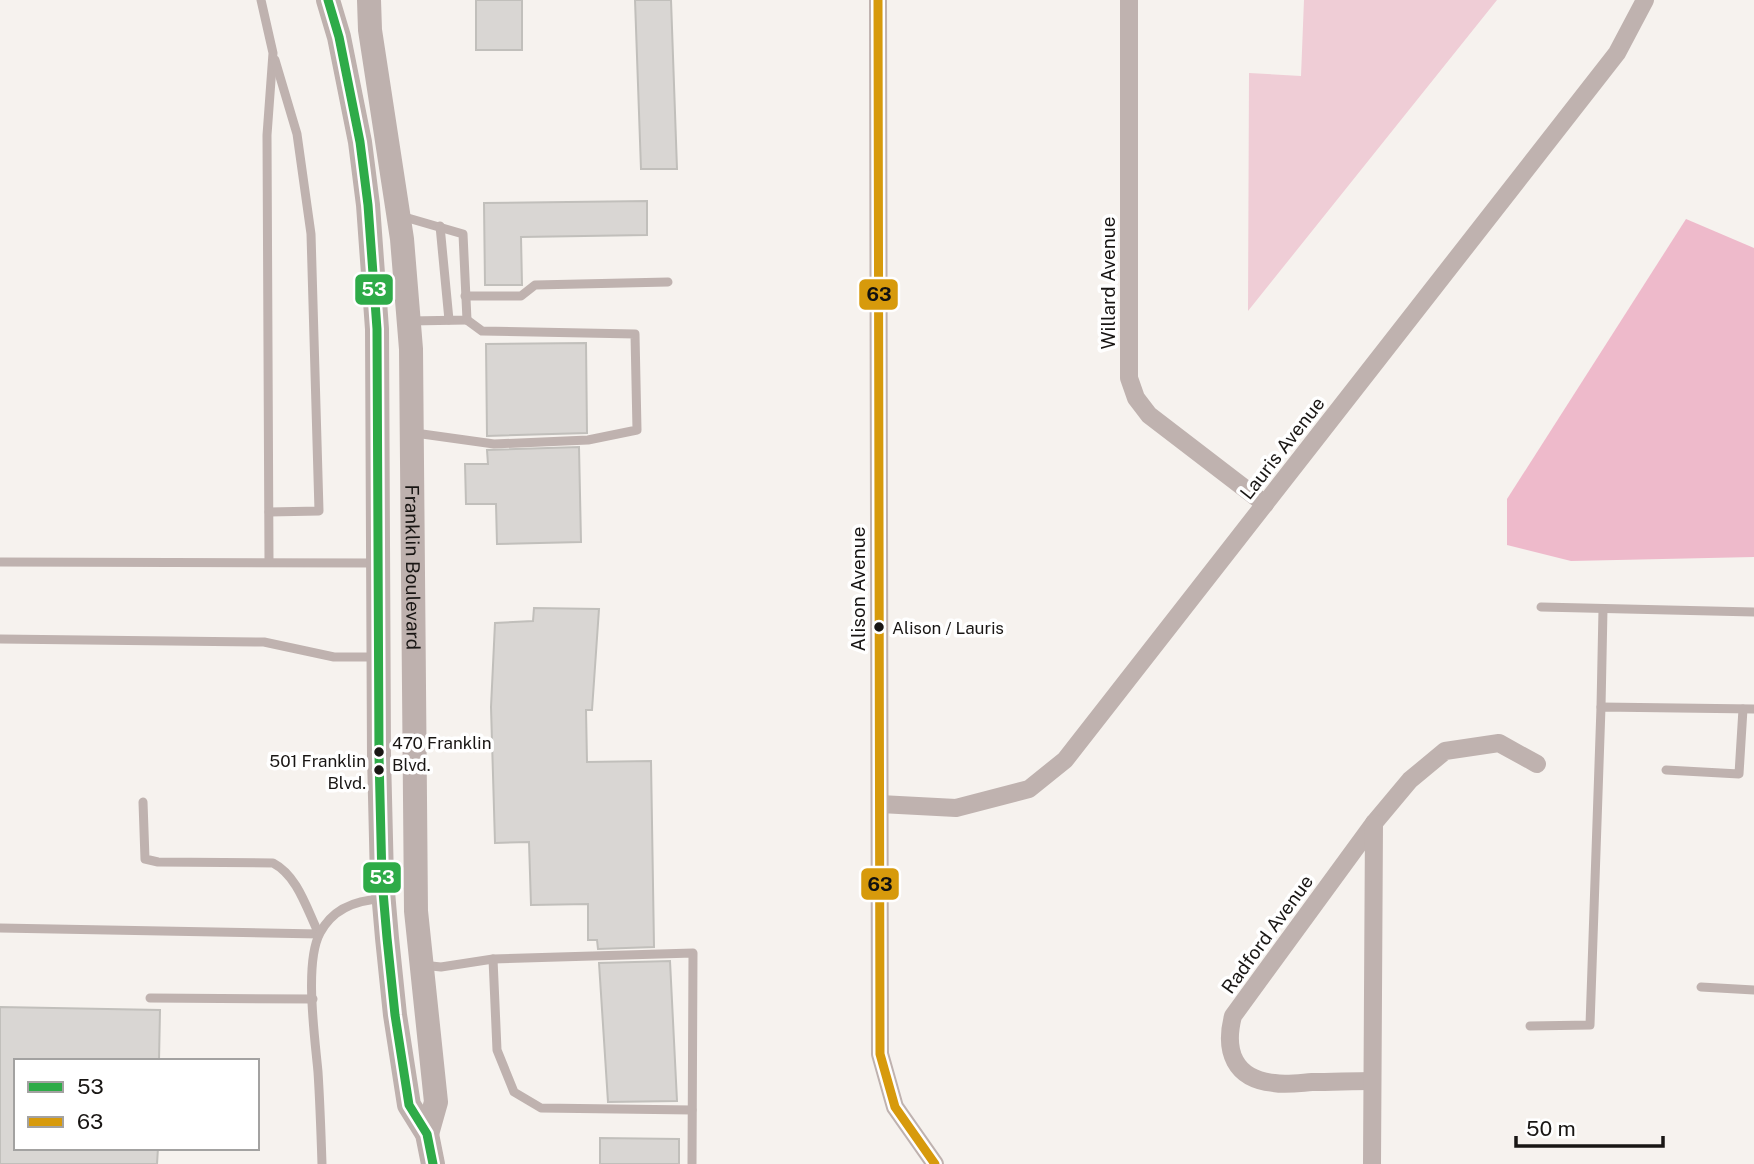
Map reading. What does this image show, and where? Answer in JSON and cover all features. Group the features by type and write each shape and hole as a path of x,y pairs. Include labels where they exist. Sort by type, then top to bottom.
{"main road":[{"name":"Franklin Boulevard","path":"328,0 349,85 368,205 377,329 379,756 384,898 395,1015 409,1105 427,1134 433,1164"},
{"name":"Franklin Boulevard","path":"369,0 370,30 398,215 409,321 413,433 414,839 421,965 436,1102 427,1134"}],"street":[{"name":"Alison Avenue","path":"878,0 880,1054 895,1107 935,1164"},
{"name":"Willard Avenue","path":"1129,0 1129,378 1136,398 1149,415 1265,504"},
{"name":"Lauris Avenue","path":"880,804 956,808 1029,789 1065,760 1617,53 1645,0"},
{"name":"Radford Avenue","path":"1372,1081 1273,1083 1254,1077 1242,1070 1231,1054 1228,1034 1233,1016 1374,823 1410,779 1444,751 1499,743 1537,764"},
{"path":"1372,1164 1374,823"}],"lane":[{"path":"261,0 273,53 297,134 311,234 319,511 269,512"},
{"path":"269,562 267,135 273,53"},
{"path":"398,215 463,234 467,320"},
{"path":"440,226 449,320"},
{"path":"466,296 521,296 535,285 668,282"},
{"path":"409,321 467,320 482,331 635,334 637,430 588,440 494,444 413,433"},
{"path":"0,562 378,563"},
{"path":"1541,607 1754,612"},
{"path":"1530,1026 1590,1025 1603,609"},
{"path":"0,639 264,642 334,657 379,657"},
{"path":"1601,707 1754,709"},
{"path":"1666,771 1739,774 1743,709"},
{"path":"144,802 145,859 158,862 273,863 285,869 292,879 319,934"},
{"path":"322,1164 312,970 319,934 329,920 343,908 360,900 384,898"},
{"path":"0,928 319,934"},
{"path":"421,965 441,967 493,959 692,953 692,1164"},
{"path":"493,959 496,1050 514,1092 541,1108 692,1110"},
{"path":"1701,987 1754,990"},
{"path":"150,998 313,999"}],"shaded area":[{"path":"1304,0 1497,0 1248,311 1249,73 1301,76"},
{"path":"1686,219 1754,248 1754,557 1571,561 1507,545 1507,499"}],"building":[{"path":"476,0 522,0 522,50 476,50"},
{"path":"635,0 671,0 677,169 641,169"},
{"path":"647,201 647,235 521,237 522,285 485,285 484,203"},
{"path":"586,343 587,433 487,436 486,344"},
{"path":"579,447 581,542 497,544 496,504 466,504 465,464 488,464 487,450"},
{"path":"534,608 599,609 592,710 586,710 587,762 651,761 654,947 598,949 597,940 588,940 588,904 531,905 529,842 495,843 491,707 495,623 533,621"},
{"path":"670,961 677,1101 608,1102 599,963"},
{"path":"0,1007 160,1010 159,1059 14,1059 14,1150 158,1150 157,1164 0,1164"},
{"path":"600,1138 679,1139 679,1164 600,1164"}],"transit line":[{"name":"53","path":"328,0 339,37 360,142 368,205 377,329 379,756 382,880 387,938 395,1015 409,1105 427,1134 433,1164"},
{"name":"63","path":"878,0 880,1054 895,1107 935,1164"}],"place":[{"name":"Alison / Lauris","path":"879,627"},
{"name":"470 Franklin Blvd.","path":"379,752"},
{"name":"501 Franklin Blvd.","path":"379,770"}]}
